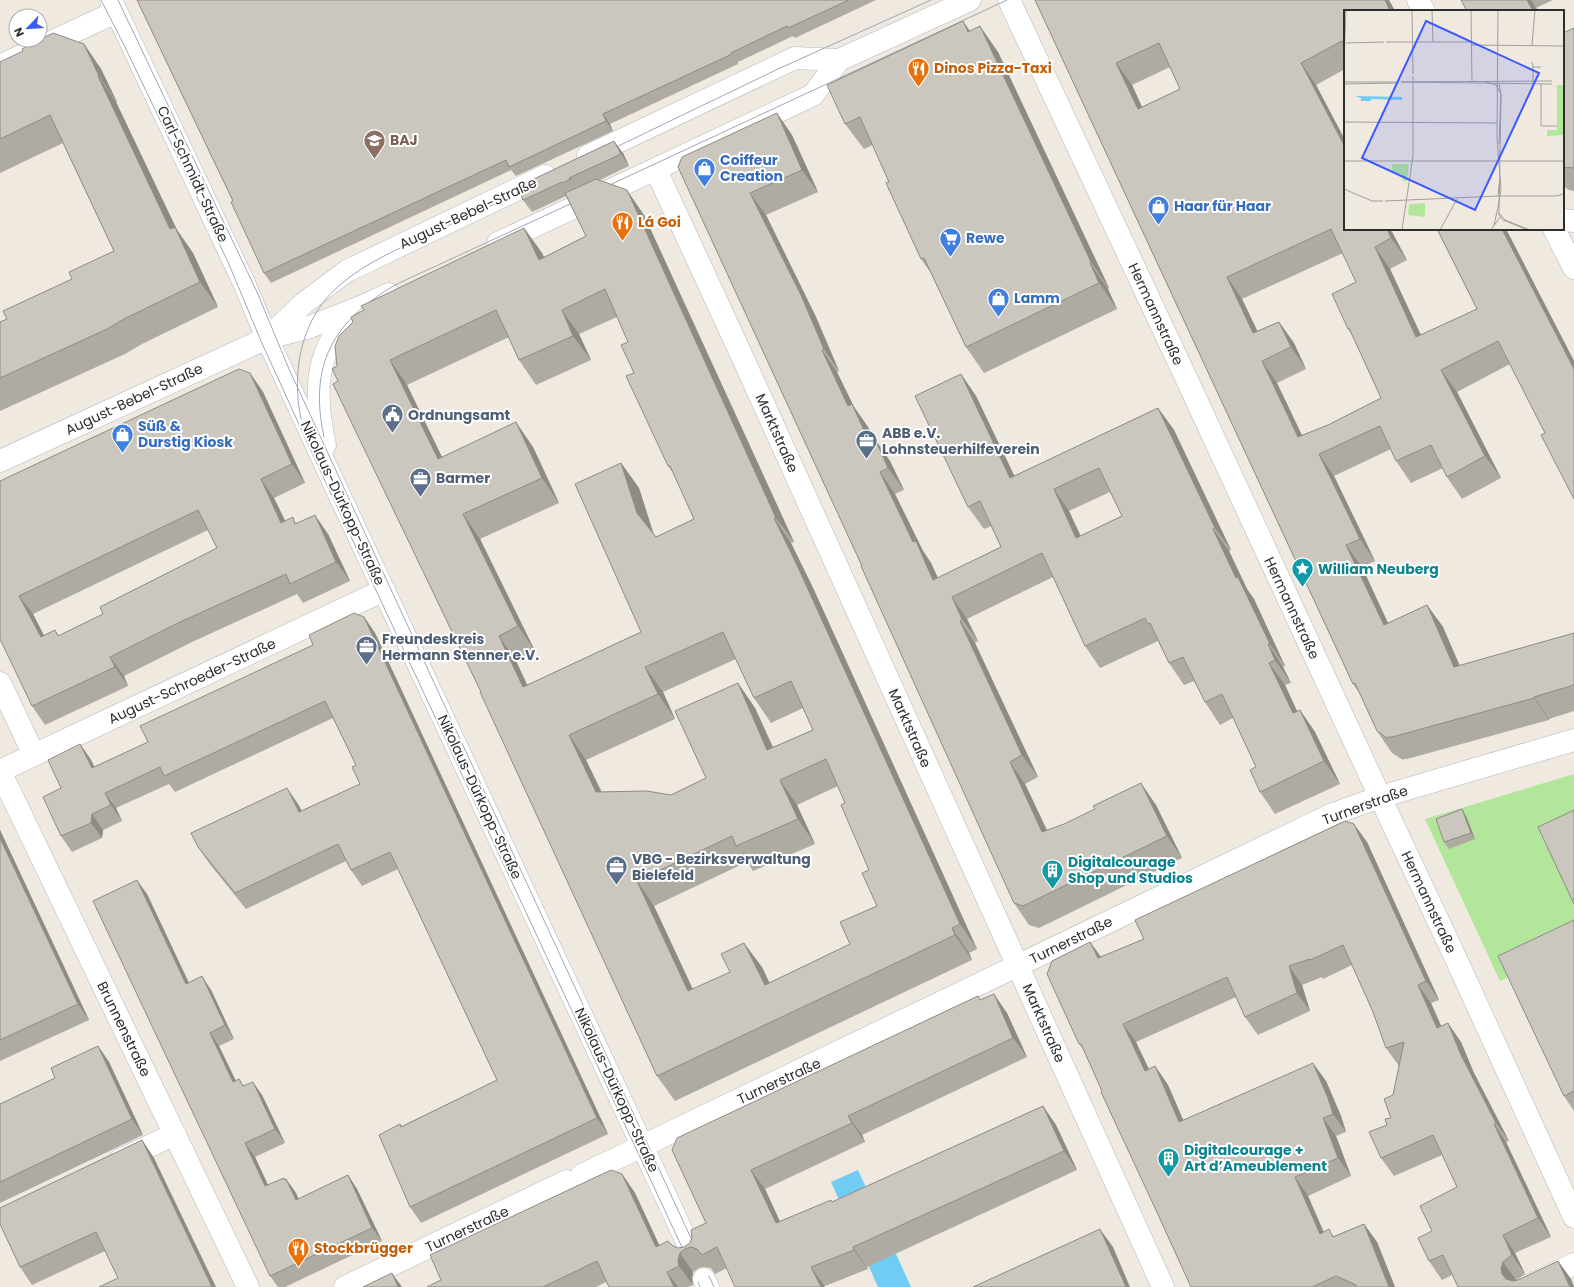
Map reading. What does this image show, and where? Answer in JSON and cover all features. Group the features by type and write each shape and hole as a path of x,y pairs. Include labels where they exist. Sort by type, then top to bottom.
{"street":[{"name":"August-Bebel-Straße","path":"267,338 304,303 347,271 795,58 840,60 970,0"},
{"name":"Hermannstraße","path":"1008,0 1451,948 1574,1217"},
{"path":"1418,0 1423,10"},
{"name":"Carl-Schmidt-Straße","path":"0,66 113,6 244,283 267,338"},
{"name":"August-Bebel-Straße","path":"480,252 813,95 840,60"},
{"name":"Marktstraße","path":"656,170 748,368 1163,1287"},
{"path":"1564,220 1574,221"},
{"path":"1555,230 1574,268"},
{"name":"August-Bebel-Straße","path":"0,461 267,338 307,328 364,306 404,287"},
{"name":"August-Bebel-Straße","path":"332,479 320,423 318,382 322,364 332,339 351,316 364,306"},
{"name":"Nikolaus-Dürkopp-Straße","path":"267,338 693,1255"},
{"name":"August-Schroeder-Straße","path":"0,771 384,590"},
{"path":"0,683 34,755"},
{"name":"Turnerstraße","path":"345,1287 643,1146 1333,814 1380,797 1574,740"},
{"name":"Brunnenstraße","path":"0,771 248,1287"},
{"path":"105,1167 175,1134"},
{"path":"1526,1287 1574,1264"}],"green space":[{"path":"1574,774 1574,946 1500,981 1425,819"}],"water":[{"path":"858,1170 911,1287 878,1287 831,1182"}],"building":[{"name":"BAJ","path":"137,0 849,0 788,28 787,26 731,53 732,54 603,114 606,121 509,167 506,160 264,273 231,202 233,201"},
{"path":"1035,0 1385,0 1390,10 1344,10 1344,45 1342,41 1301,63 1344,145 1344,230 1387,230 1391,238 1375,247 1416,337 1477,309 1438,230 1503,230 1574,369 1574,499 1541,435 1545,433 1498,341 1441,370 1485,456 1447,477 1431,445 1396,461 1380,426 1319,454 1360,539 1346,545 1384,625 1427,605 1454,667 1574,633 1574,685 1534,698 1387,738 1377,731 1355,683 1353,684","holes":["1159,43 1180,89 1138,109 1116,63","1331,229 1356,282 1332,294 1381,398 1328,425 1298,437 1262,361 1291,347 1279,322 1253,333 1227,277"]},
{"path":"1461,0 1527,0 1532,10 1466,10"},
{"path":"963,21 968,32 980,26 1091,262 1090,263 1099,283 966,347 924,258 921,259 886,183 889,182 860,117 845,124 827,85"},
{"path":"1574,28 1574,168 1564,167 1564,33"},
{"path":"53,33 84,44 170,229 175,227 200,282 124,319 107,329 0,378 0,322 7,319 3,311 72,279 69,272 114,251 50,115 0,139 0,62 23,51 22,49 24,48 48,48 48,36"},
{"path":"777,113 802,170 750,193 801,295 824,349 822,350 848,406 852,404 869,441 875,439 888,468 880,472 913,542 916,541 933,580 1001,547 980,501 968,507 915,396 961,374 1010,478 1158,408 1215,528 1213,529 1236,578 1238,577 1270,644 1268,644 1275,660 1269,663 1293,713 1300,710 1324,761 1260,792 1250,770 1256,767 1222,694 1205,702 1183,657 1169,663 1150,623 1148,624 1145,618 1085,646 1042,553 952,597 962,619 960,621 1022,755 1010,762 1042,832 1064,824 1095,809 1093,806 1141,783 1167,836 1023,906 1014,903 862,566 678,167 682,157","holes":["1099,468 1122,516 1076,538 1054,489"]},
{"path":"614,141 621,154 569,178 571,179 523,200 517,187"},
{"path":"596,179 627,190 776,518 774,518 797,565 960,924 952,928 955,935 657,1076 481,692 333,384 338,381 332,369 337,366 335,346 339,336 353,322 351,317 364,310 361,306 524,228 539,260 586,236 565,193","holes":["605,289 628,342 621,345 634,373 626,376 694,519 656,537 637,513 621,463 575,484 641,632 523,687 499,636 518,626 463,514 542,478 516,422 438,459 390,360 496,310 519,360 573,336 562,310","723,632 754,698 791,681 813,730 767,750 738,683 675,711 706,778 671,795 647,791 596,792 569,735 658,694 645,667","826,759 845,803 841,805 869,870 862,873 877,906 840,922 850,944 765,985 744,943 721,954 730,972 688,991 637,881 732,836 736,846 798,819 780,780"]},
{"path":"239,369 250,373 292,464 261,479 281,523 293,517 295,524 315,515 336,562 290,584 286,574 178,623 110,657 115,667 32,706 0,639 0,481","holes":["198,510 217,548 100,607 103,614 58,636 55,630 41,637 19,596"]},
{"path":"354,613 364,617 597,1118 410,1207 379,1135 400,1124 401,1127 497,1080 390,852 351,870 338,844 235,893 198,847 191,833 287,788 299,812 360,784 352,767 356,765 325,701 164,776 160,767 105,793 111,805 92,814 91,823 61,836 43,797 61,788 48,760 80,744 92,768 148,742 140,726 313,645 309,635"},
{"path":"1462,809 1471,833 1444,842 1436,819"},
{"path":"1574,810 1574,904 1538,827"},
{"path":"1345,821 1354,824 1426,981 1418,985 1437,1028 1448,1023 1461,1055 1496,1123 1494,1124 1538,1218 1503,1235 1512,1255 1503,1262 1501,1268 1502,1274 1506,1279 1513,1281 1518,1280 1558,1261 1570,1287 1458,1287 1443,1255 1429,1261 1418,1238 1432,1231 1420,1206 1457,1187 1433,1135 1381,1158 1369,1132 1387,1125 1385,1119 1391,1118 1384,1099 1393,1095 1404,1042 1386,1048 1373,1012 1343,945 1310,960 1289,966 1297,993 1245,1017 1227,977 1123,1024 1145,1071 1155,1066 1179,1122 1313,1063 1333,1114 1323,1118 1338,1158 1295,1177 1320,1234 1329,1229 1333,1237 1364,1224 1389,1287 1356,1287 1356,1285 1336,1276 1312,1287 1191,1287 1101,1092 1102,1091 1081,1044 1079,1044 1047,974 1052,961 1090,942 1098,958 1144,939 1135,920"},
{"path":"0,838 78,1004 0,1040"},
{"path":"137,880 186,984 202,976 225,1025 210,1033 233,1082 239,1079 243,1086 253,1082 275,1129 245,1143 265,1186 284,1178 285,1180 286,1179 296,1200 348,1175 372,1228 270,1276 93,901"},
{"path":"1574,920 1574,1091 1564,1096 1498,956"},
{"path":"994,994 1013,1038 848,1116 852,1123 751,1170 776,1223 831,1200 832,1202 1043,1106 1064,1151 853,1247 854,1250 811,1267 821,1287 735,1287 717,1247 702,1255 697,1249 691,1247 680,1253 678,1260 679,1266 667,1272 674,1287 609,1287 597,1261 543,1287 427,1287 441,1280 430,1255 611,1170 622,1174 656,1247 668,1241 673,1246 678,1248 684,1247 690,1243 692,1237 691,1230 706,1223 672,1150 677,1138 978,996 980,1000"},
{"path":"98,1046 132,1119 0,1182 0,1104 55,1078 51,1068"},
{"path":"142,1140 212,1287 99,1287 118,1278 96,1232 20,1267 0,1224 0,1208"},
{"path":"1100,1229 1126,1287 973,1287"},
{"path":"392,1273 398,1287 363,1287"}],"tram line":[{"path":"101,0 228,262 261,341 313,455 687,1258"},
{"path":"118,0 257,292 289,369 696,1249"},
{"path":"608,151 778,69 931,0"},
{"path":"601,189 1007,0"},
{"path":"301,419 297,382 302,346 316,312 327,297 351,276 383,256 530,188"},
{"path":"324,437 320,411 320,387 323,366 331,347 342,329 357,313 375,298 397,284 581,199"},
{"path":"709,1276 714,1287"},
{"path":"698,1282 700,1287"}],"place":[{"name":"Dinos Pizza-Taxi","path":"918,88"},
{"name":"BAJ","path":"374,160"},
{"name":"Coiffeur Creation","path":"704,188"},
{"name":"Haar für Haar","path":"1158,226"},
{"name":"Lá Goi","path":"623,242"},
{"name":"Rewe","path":"950,258"},
{"name":"Lamm","path":"998,318"},
{"name":"Ordnungsamt","path":"393,434"},
{"name":"Süß & Durstig Kiosk","path":"123,454"},
{"name":"ABB e.V. Lohnsteuerhilfeverein","path":"866,460"},
{"name":"Barmer","path":"421,498"},
{"name":"William Neuberg","path":"1303,588"},
{"name":"Freundeskreis Hermann Stenner e.V.","path":"367,666"},
{"name":"VBG - Bezirksverwaltung Bielefeld","path":"617,886"},
{"name":"Digitalcourage Shop und Studios","path":"1052,890"},
{"name":"Digitalcourage + Art d’Ameublement","path":"1169,1178"},
{"name":"Stockbrügger","path":"298,1268"}]}
